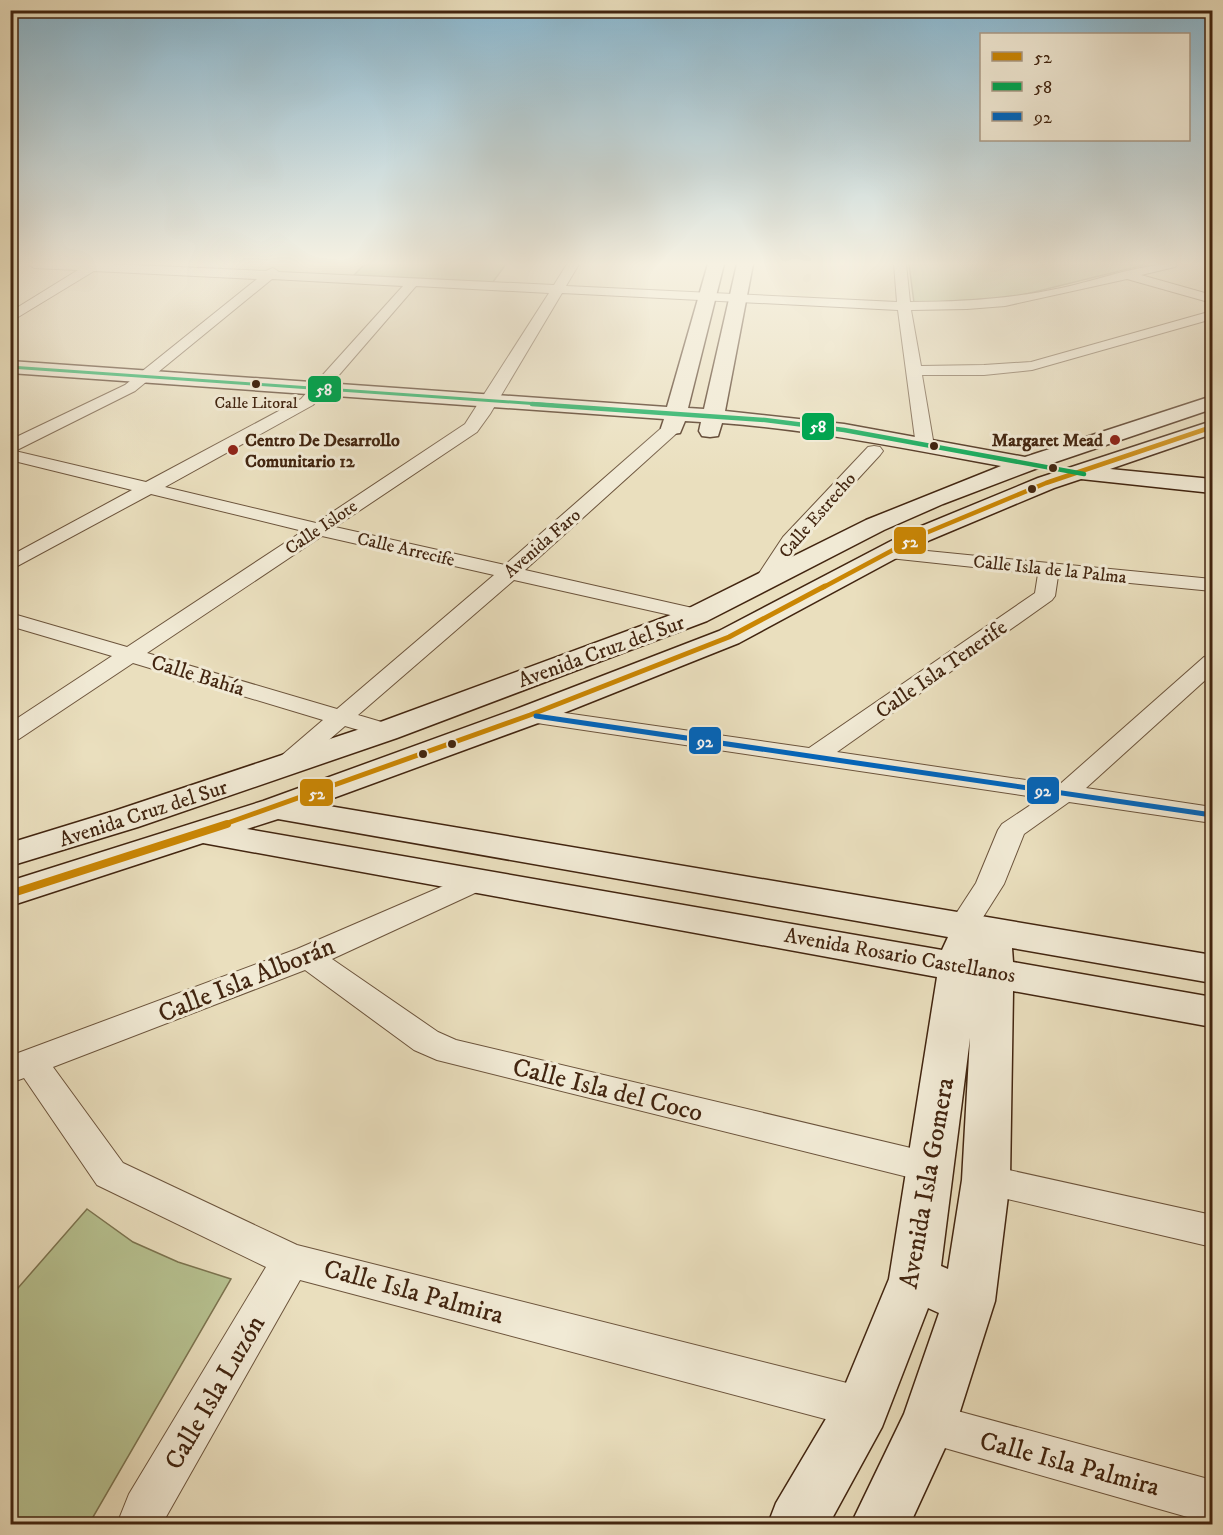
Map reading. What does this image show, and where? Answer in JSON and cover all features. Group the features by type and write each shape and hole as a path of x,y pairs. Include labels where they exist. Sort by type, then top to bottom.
{"main road":[{"path":"673,421 696,336"},
{"path":"712,424 730,336"},
{"path":"10,367 137,382 313,395 712,424 816,426 1077,473 1212,486"},
{"path":"10,381 137,382"},
{"name":"Avenida Cruz del Sur","path":"10,855 126,819 386,731 697,615 874,525 1026,464 1212,402"},
{"path":"712,424 874,451 998,476 1046,483 1212,498"},
{"name":"Avenida Cruz del Sur","path":"10,894 275,808 530,715 729,637 921,535 1046,483 1212,427"},
{"name":"Avenida Rosario Castellanos","path":"203,793 978,949 1212,1012"},
{"name":"Avenida Rosario Castellanos","path":"126,819 478,880 978,949 1212,969"},
{"name":"Avenida Isla Gomera","path":"797,1524 863,1408 914,1279 932,1168 978,949"},
{"name":"Avenida Isla Gomera","path":"880,1524 928,1424 969,1300 986,1180 978,949"},
{"path":"914,1279 969,1300"}],"street":[{"path":"10,447 137,382 195,336"},
{"path":"10,564 313,395 365,336"},
{"name":"Calle Islote","path":"10,734 471,428 529,336"},
{"path":"909,336 925,446"},
{"path":"914,371 994,370 1032,366 1139,336"},
{"name":"Avenida Faro","path":"283,766 509,573 673,421"},
{"name":"Calle Estrecho","path":"764,581 790,541 874,451"},
{"name":"Calle Arrecife","path":"10,454 318,529 697,615"},
{"name":"Calle Isla de la Palma","path":"888,553 1212,585"},
{"name":"Calle Isla Tenerife","path":"815,756 1045,596 1049,570"},
{"name":"Calle Bahía","path":"10,620 386,731"},
{"path":"978,949 990,884 1012,830 1065,793 1212,662"},
{"path":"530,715 1212,815"},
{"name":"Calle Isla Alborán","path":"21,1066 308,957 478,880"},
{"name":"Calle Isla del Coco","path":"308,957 426,1041 450,1051 932,1168"},
{"name":"Calle Isla Palmira","path":"21,1066 110,1174 291,1260 863,1408"},
{"path":"986,1180 1212,1231"},
{"name":"Calle Isla Luzón","path":"139,1524 291,1260"},
{"name":"Calle Isla Palmira","path":"928,1424 1212,1502"}],"green space":[{"path":"87,1209 133,1242 178,1262 231,1279 89,1524 11,1524 11,1296"}],"transit line":[{"name":"58","path":"10,367 765,420 844,430 1084,474"},
{"name":"52","path":"10,894 275,808 530,715 729,637 921,535 1046,483 1212,427"},
{"name":"92","path":"536,716 1212,815"}],"place":[{"name":"Calle Litoral","path":"256,384"},
{"name":"Margaret Mead","path":"1115,440"},
{"name":"Centro De Desarrollo Comunitario 12","path":"233,450"}]}
